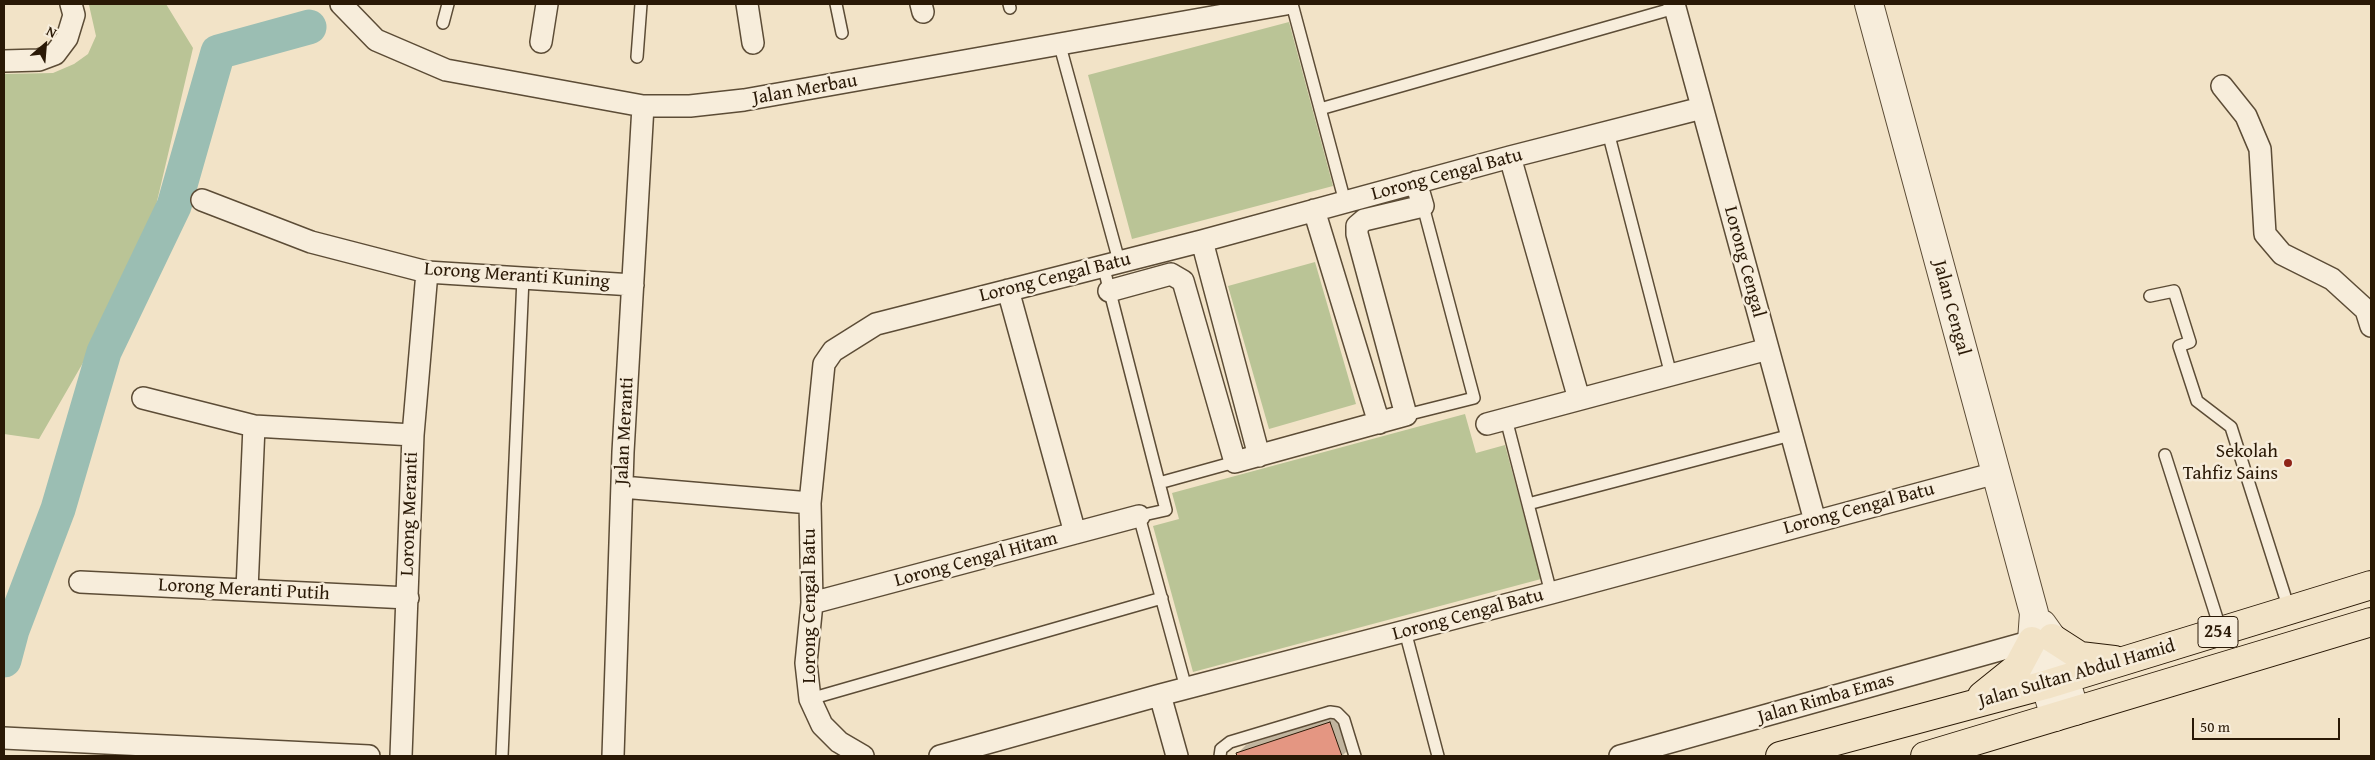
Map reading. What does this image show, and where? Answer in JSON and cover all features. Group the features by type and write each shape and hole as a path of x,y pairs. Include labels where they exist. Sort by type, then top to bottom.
{"main road":[{"name":"Jalan Sultan Abdul Hamid","path":"1780,756 2055,682 2371,585"},
{"name":"Jalan Sultan Abdul Hamid","path":"1924,756 2371,622"},
{"path":"1970,704 2018,667 2042,640 2080,656 2095,660 2127,661"}],"street":[{"path":"4,61 40,60 55,54 67,38 74,15 71,4"},
{"name":"Jalan Merbau","path":"341,4 376,40 446,70 644,106 690,106 744,100 1060,46 1263,6 1286,4"},
{"path":"541,42 547,4"},
{"path":"747,4 753,44"},
{"name":"Jalan Cengal","path":"1869,4 2034,613 2065,714"},
{"name":"Lorong Cengal","path":"1674,6 1815,521"},
{"path":"2222,86 2246,116 2260,149 2265,234 2282,254 2332,279 2366,310 2371,326"},
{"name":"Jalan Meranti","path":"613,756 622,486 644,106"},
{"name":"Lorong Cengal Batu","path":"863,756 839,742 822,725 810,699 806,663 812,603 810,503 824,364 833,351 876,324 1202,241 1416,182 1702,108"},
{"path":"1510,157 1579,400"},
{"path":"1109,290 1171,274 1183,281 1235,462 1406,415 1357,234 1357,226 1364,220 1423,206 1416,182"},
{"name":"Lorong Meranti Kuning","path":"202,200 311,242 427,272 633,285"},
{"path":"1314,210 1379,423"},
{"path":"1202,241 1259,456"},
{"name":"Lorong Meranti","path":"401,756 413,435 427,272"},
{"path":"1008,290 1074,534"},
{"path":"1496,422 1768,349"},
{"path":"144,398 254,426 413,435"},
{"path":"247,590 254,426"},
{"name":"Lorong Cengal Batu","path":"940,756 1186,688 1551,593 1996,473"},
{"path":"622,486 810,503"},
{"name":"Lorong Cengal Hitam","path":"812,603 1140,516"},
{"name":"Lorong Meranti Putih","path":"80,582 408,598"},
{"name":"Jalan Rimba Emas","path":"1620,756 2042,640"},
{"path":"1160,695 1177,756"},
{"path":"4,738 368,756"}],"lane":[{"path":"443,23 448,4"},
{"path":"638,57 641,4"},
{"path":"836,4 842,33"},
{"path":"1292,4 1345,202"},
{"path":"1320,109 1674,6"},
{"path":"1060,46 1111,263 1109,290 1166,510 1140,516 1186,688"},
{"path":"1608,132 1671,375"},
{"path":"1406,415 1474,398 1423,206"},
{"path":"502,756 523,278"},
{"path":"2150,296 2174,291 2190,342 2179,346 2197,401 2231,427 2289,610"},
{"path":"1496,422 1528,504 1551,593"},
{"path":"1528,504 1791,435"},
{"path":"2165,455 2221,631"},
{"path":"1160,483 1235,462"},
{"path":"810,699 1162,598"},
{"path":"1405,631 1438,756"},
{"path":"1220,756 1221,749 1230,742 1330,712 1337,714 1344,720 1355,756"}],"green space":[{"path":"166,4 193,48 154,214 99,335 39,439 4,434 4,74 53,73 74,64 88,54 96,36 89,5"},
{"path":"1289,22 1333,186 1132,239 1088,75"},
{"path":"1315,262 1356,404 1269,429 1228,286"},
{"path":"1465,414 1476,453 1505,445 1541,579 1193,672 1153,526 1179,519 1172,493"}],"building":[{"path":"1330,722 1342,756 1237,756 1236,753"}],"waterway":[{"path":"4,660 12,630 58,509 104,352 174,206 218,52 309,27"}],"place":[{"name":"Sekolah Tahfiz Sains","path":"2288,463"}]}
